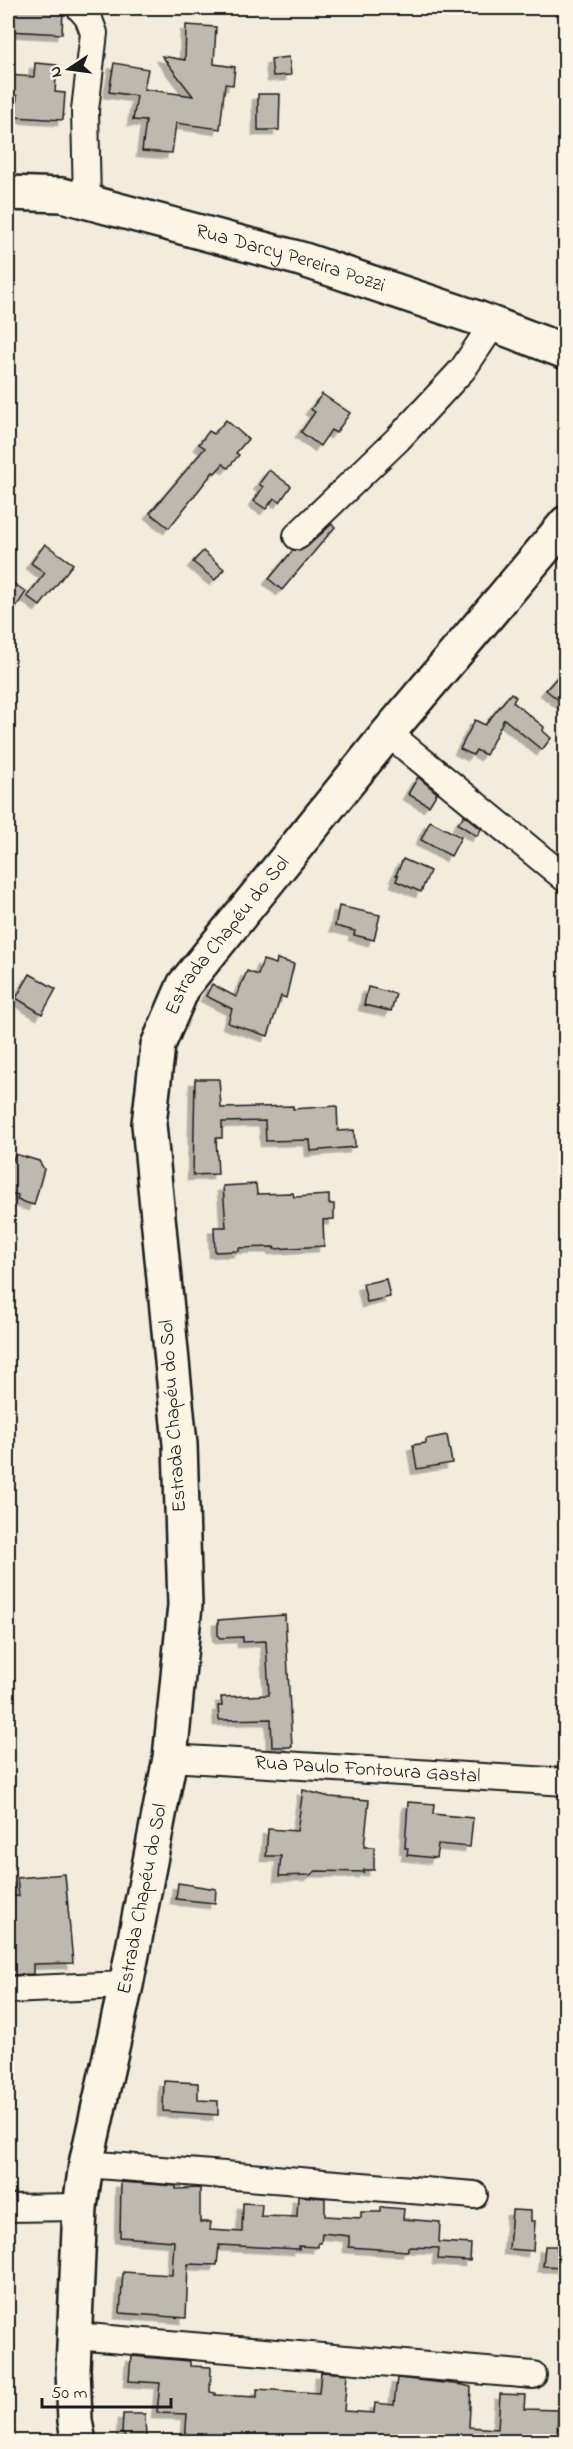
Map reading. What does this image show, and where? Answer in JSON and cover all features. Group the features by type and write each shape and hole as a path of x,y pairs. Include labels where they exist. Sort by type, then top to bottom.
{"main road":[{"name":"Rua Darcy Pereira Pozzi","path":"8,193 62,195 301,259 493,324 566,352"},
{"name":"Estrada Chapéu do Sol","path":"79,2442 75,2421 73,2369 80,2207 86,2164 126,1985 170,1758 185,1605 180,1444 149,1124 158,1045 184,985 388,733 566,523"}],"street":[{"path":"80,8 88,17 94,33 85,110 87,202"},
{"path":"297,536 398,439 463,369 493,324"},
{"path":"388,733 566,879"},
{"name":"Rua Paulo Fontoura Gastal","path":"170,1758 566,1782"},
{"path":"8,1990 126,1985"},
{"path":"86,2164 474,2195"},
{"path":"8,2208 80,2207"},
{"path":"75,2336 532,2375"}],"building":[{"path":"8,8 63,9 62,34 8,31"},
{"path":"186,25 216,27 214,64 235,67 233,85 225,84 220,129 176,123 172,153 142,151 146,121 133,120 137,96 109,92 114,63 148,69 144,89 193,96 162,56 185,60"},
{"path":"289,57 291,75 273,76 271,59"},
{"path":"35,63 57,65 55,92 65,93 63,120 15,117 17,96 8,95 9,75 34,77"},
{"path":"258,94 280,94 279,130 258,130"},
{"path":"322,394 350,413 336,433 331,430 320,446 301,432 315,412 311,409"},
{"path":"226,420 248,439 236,453 239,455 228,468 223,464 215,473 213,472 169,528 150,513 205,448 199,444 209,431 214,434"},
{"path":"269,470 291,486 280,502 274,498 266,509 254,501 263,487 259,484"},
{"path":"332,524 335,527 282,590 269,579 293,550 300,551 307,547"},
{"path":"45,544 73,564 40,606 27,596 45,573 31,563"},
{"path":"203,551 224,569 215,580 193,562"},
{"path":"13,583 26,592 8,619 8,590"},
{"path":"566,667 566,706 546,690"},
{"path":"511,693 516,697 513,702 544,727 543,731 551,738 542,750 504,719 486,755 476,750 473,755 460,749 475,720 485,725"},
{"path":"418,777 437,793 429,806 408,794"},
{"path":"464,815 481,829 477,836 458,824"},
{"path":"430,821 461,837 451,856 421,840"},
{"path":"403,859 430,871 421,892 396,881 398,876 396,875"},
{"path":"339,906 380,915 374,940 354,935 355,931 335,926"},
{"path":"277,959 294,964 286,998 281,996 268,1036 228,1023 232,1009 206,996 212,984 236,997 247,971 258,975 263,960 276,964"},
{"path":"30,974 56,989 42,1014 16,998"},
{"path":"368,987 396,994 391,1011 364,1005"},
{"path":"195,1079 219,1079 221,1108 293,1106 293,1109 337,1106 338,1131 354,1130 355,1147 311,1151 310,1140 266,1141 265,1121 222,1122 222,1138 216,1138 218,1174 193,1175"},
{"path":"15,1154 39,1161 44,1169 34,1205 17,1200 18,1195 8,1192 8,1158 13,1160"},
{"path":"256,1184 257,1194 293,1193 294,1197 329,1195 329,1204 334,1204 334,1219 323,1220 324,1246 274,1249 274,1247 239,1248 239,1251 215,1252 214,1227 226,1227 223,1186"},
{"path":"386,1279 390,1297 367,1302 363,1284"},
{"path":"447,1435 452,1463 417,1469 413,1445 426,1443 426,1439"},
{"path":"285,1615 292,1747 272,1747 271,1719 219,1720 218,1706 222,1706 221,1697 269,1695 266,1641 243,1642 243,1637 220,1638 218,1620"},
{"path":"303,1790 330,1797 369,1800 364,1847 374,1847 374,1870 364,1870 364,1872 316,1871 310,1875 279,1876 281,1856 266,1856 268,1829 297,1831"},
{"path":"408,1802 434,1804 433,1814 473,1818 470,1847 438,1844 436,1858 407,1855 408,1848 405,1848"},
{"path":"65,1874 73,1963 33,1964 33,1974 8,1975 8,1897 19,1896 17,1878"},
{"path":"178,1883 216,1889 215,1903 176,1899"},
{"path":"164,2081 198,2083 198,2100 218,2101 218,2115 163,2111"},
{"path":"121,2182 176,2186 176,2189 200,2188 200,2222 211,2222 210,2230 242,2232 243,2203 262,2204 261,2216 297,2217 298,2196 325,2198 325,2216 361,2218 361,2212 381,2212 381,2207 404,2209 403,2219 440,2222 439,2242 471,2244 470,2261 438,2259 439,2248 408,2247 408,2251 349,2247 349,2236 322,2233 318,2247 299,2246 299,2249 219,2245 217,2265 188,2264 186,2318 120,2313 123,2272 172,2275 174,2241 120,2237"},
{"path":"512,2210 531,2211 531,2221 535,2221 533,2251 509,2249"},
{"path":"545,2246 557,2246 557,2250 566,2251 566,2267 543,2266"},
{"path":"131,2356 190,2361 190,2366 211,2367 210,2392 215,2395 257,2397 257,2389 319,2393 321,2372 347,2374 344,2411 374,2413 375,2403 394,2405 397,2378 463,2385 471,2387 469,2427 498,2429 500,2394 525,2395 524,2409 558,2410 557,2442 329,2442 296,2439 296,2442 185,2442 187,2414 157,2413 160,2383 129,2381"},
{"path":"123,2414 145,2414 146,2440 125,2441 124,2434 122,2434"}]}
